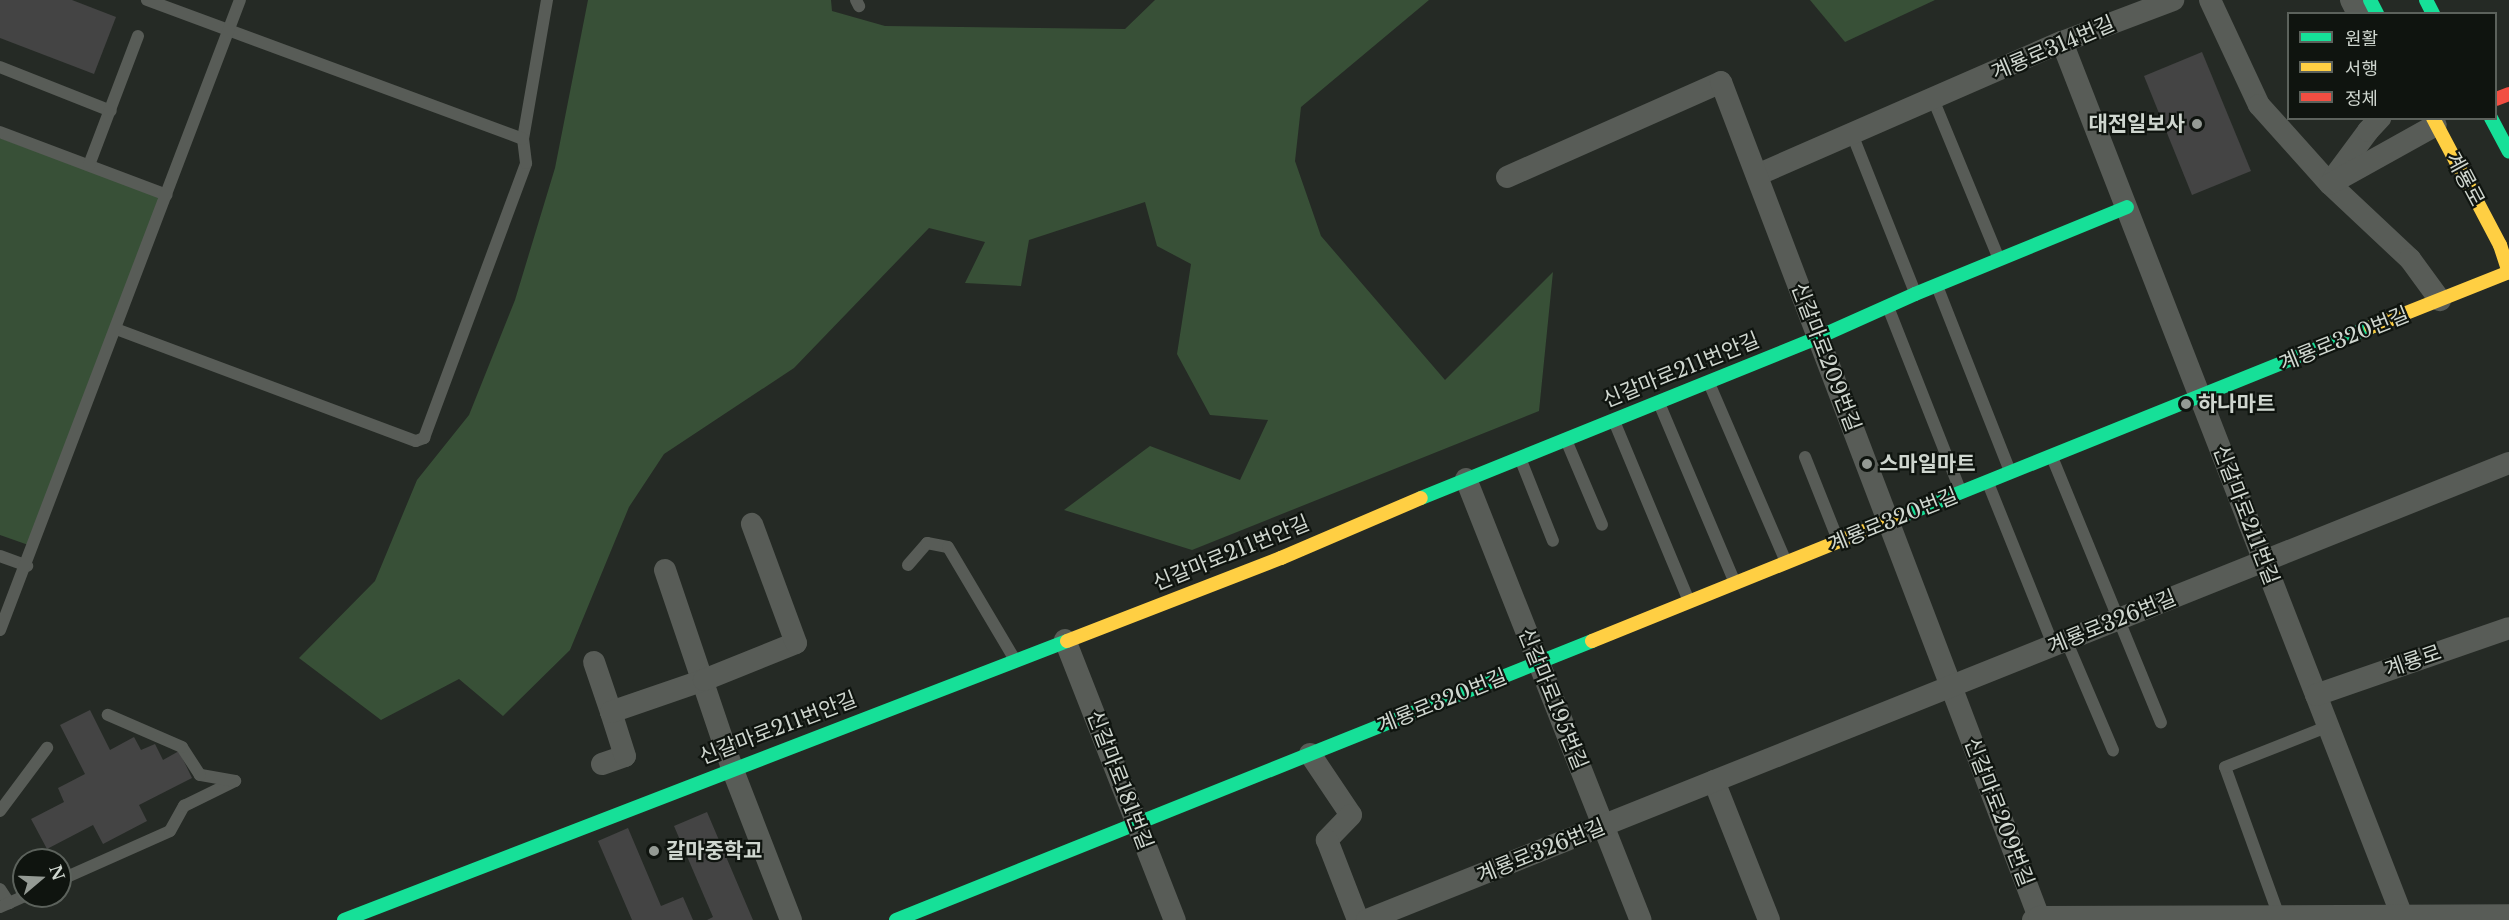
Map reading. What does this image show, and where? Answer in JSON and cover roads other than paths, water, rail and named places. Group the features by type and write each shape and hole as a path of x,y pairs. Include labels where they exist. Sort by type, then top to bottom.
{"street":[{"name":"계룡로314번길","path":"1757,175 2062,42 2173,0"},
{"path":"2210,0 2259,105 2330,184 2410,259 2440,300"},
{"name":"신갈마로211번길","path":"2062,42 2402,918"},
{"name":"신갈마로209번길","path":"1507,177 1722,82 1952,686 2037,919"},
{"path":"2330,184 2378,120"},
{"path":"2492,120 2509,152"},
{"path":"2330,184 2440,121"},
{"name":"계룡로","path":"2440,121 2500,245 2509,272"},
{"name":"신갈마로211번안길","path":"344,920 732,768 1281,558 1466,478 1819,337 1936,285 2127,207"},
{"name":"계룡로320번길","path":"896,920 2509,272"},
{"name":"계룡로326번길","path":"1367,920 2509,463"},
{"name":"신갈마로195번길","path":"1466,478 1641,920"},
{"path":"611,712 704,680 796,643 752,524"},
{"path":"665,570 732,768 791,920"},
{"name":"계룡로","path":"2316,695 2509,628"},
{"name":"신갈마로181번길","path":"1065,640 1175,920"},
{"path":"594,663 625,756 602,764"},
{"path":"1310,754 1351,815 1327,840 1358,920"},
{"path":"1714,781 1769,920"},
{"path":"2037,919 2280,916 2402,918 2509,915"}],"lane":[{"path":"147,0 523,140"},
{"path":"0,630 27,566 240,0"},
{"path":"116,329 416,441 424,438 526,163 523,140 547,0"},
{"path":"89,165 138,36"},
{"path":"0,67 111,111"},
{"path":"1933,99 1999,259"},
{"path":"0,132 167,195"},
{"path":"1852,134 1916,294"},
{"path":"1936,285 2011,472"},
{"path":"1888,306 1961,492"},
{"path":"1708,382 1786,562"},
{"path":"1658,402 1735,583"},
{"path":"1613,420 1689,601"},
{"path":"1565,439 1602,525"},
{"path":"2051,456 2161,723"},
{"path":"1519,457 1553,541"},
{"path":"1805,457 1839,541"},
{"path":"1987,482 2060,643 2113,750"},
{"path":"908,565 927,543 948,547 1015,660"},
{"path":"0,556 27,566"},
{"path":"72,875 170,831 184,806 235,781 200,775 182,747 108,715"},
{"path":"2280,916 2225,767 2329,726"},
{"path":"0,811 47,748"},
{"path":"0,889 5,905"}],"place":[{"name":"대전일보사","path":"2197,124"},
{"name":"하나마트","path":"2186,404"},
{"name":"스마일마트","path":"1867,464"},
{"name":"갈마중학교","path":"654,851"}]}
